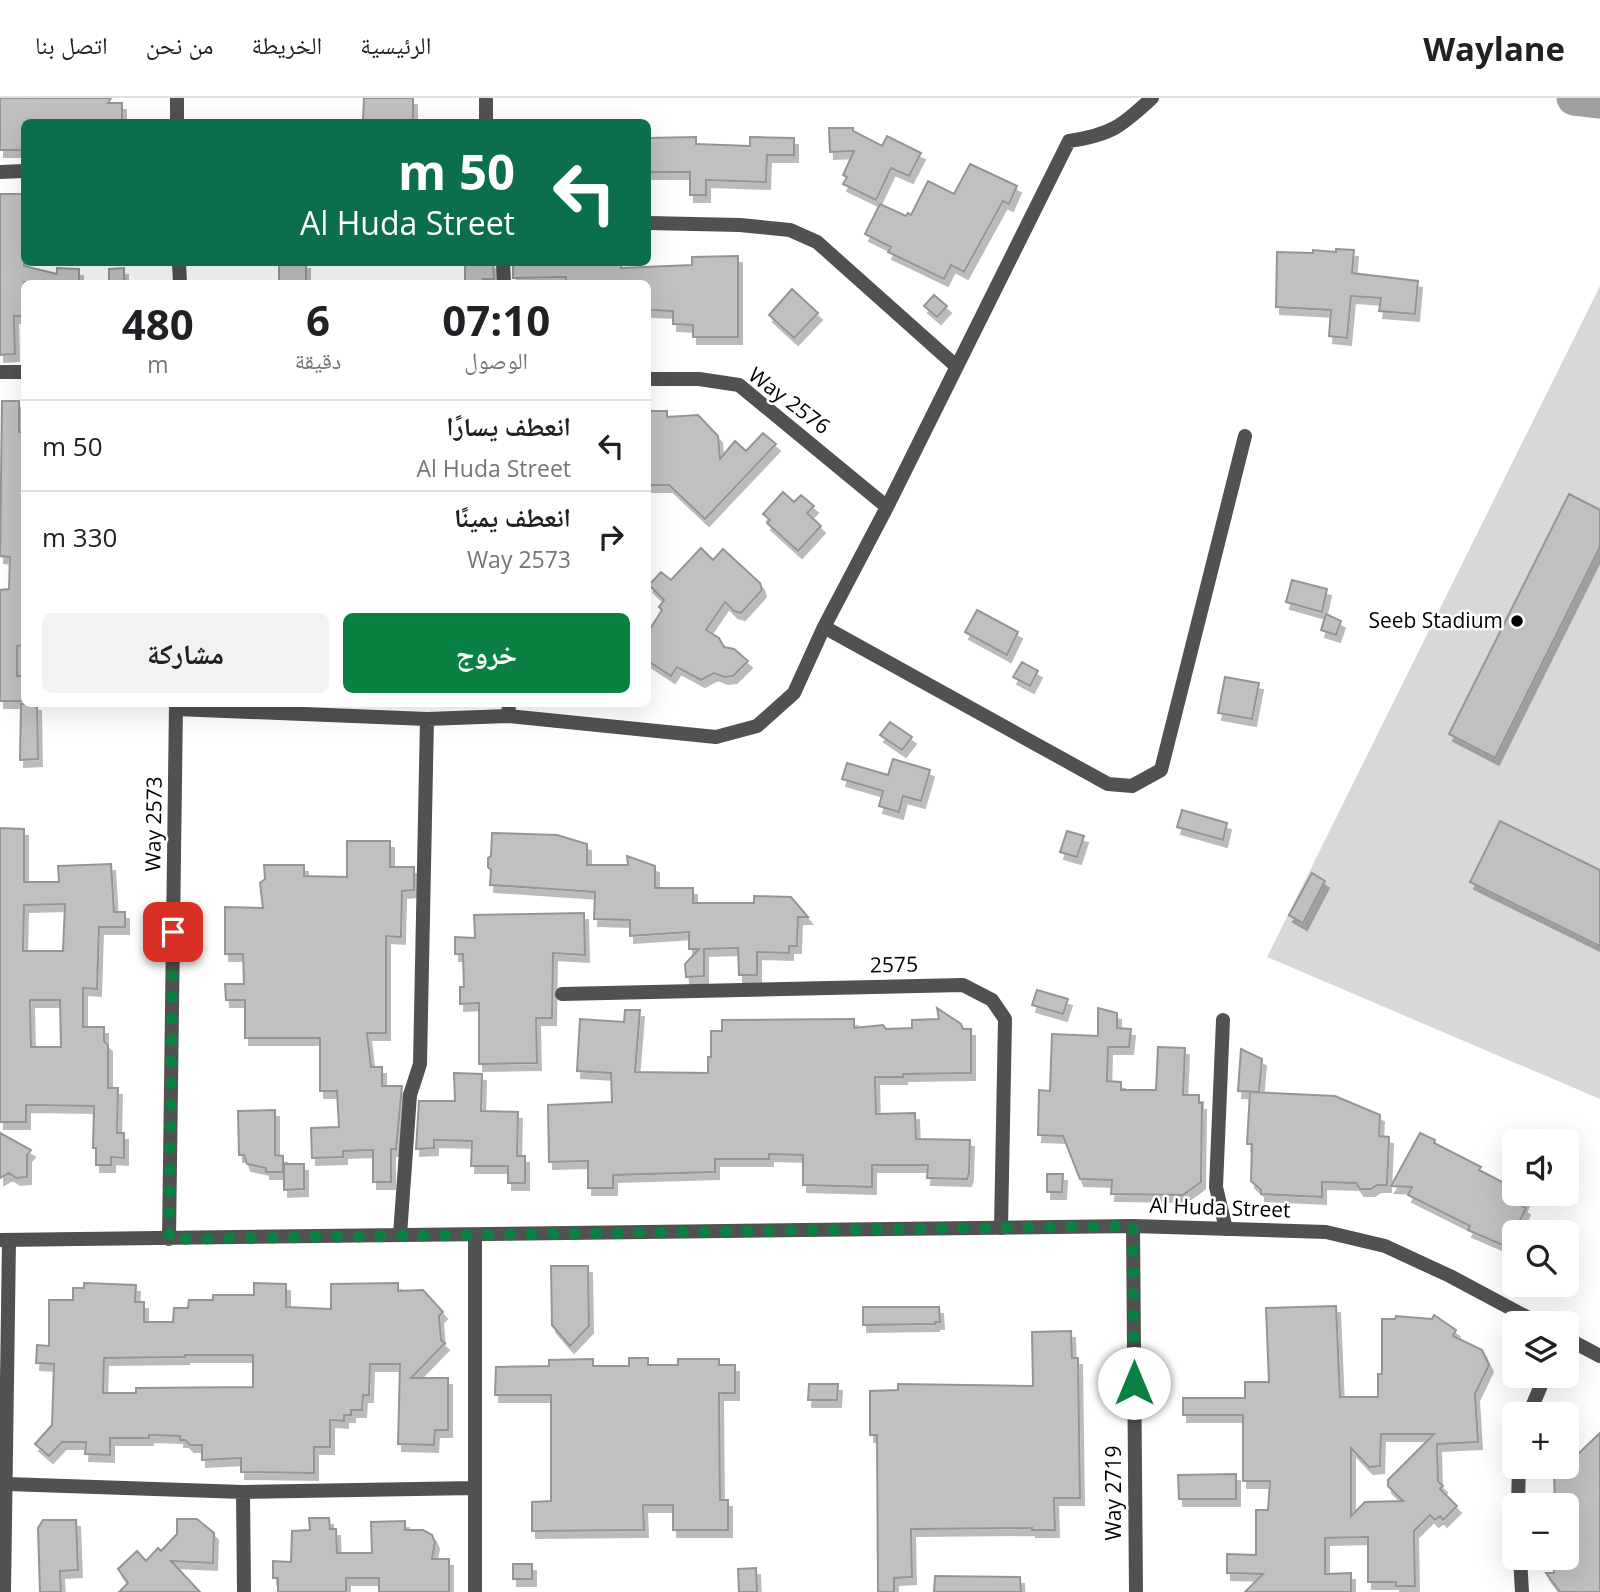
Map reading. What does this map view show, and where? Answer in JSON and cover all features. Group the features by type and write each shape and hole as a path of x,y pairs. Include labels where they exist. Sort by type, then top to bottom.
{"street":[{"path":"177,98 177,119"},
{"path":"486,98 486,119"},
{"path":"195,707 426,719 508,710 716,737 757,726 794,693 824,627 887,507 1069,141 1098,137 1124,124 1152,98"},
{"path":"0,172 21,171"},
{"path":"651,223 740,225 790,230 817,242 956,366"},
{"path":"0,372 21,372"},
{"name":"Way 2576","path":"651,379 699,379 739,385 887,507"},
{"path":"824,627 1108,784 1132,786 1161,769 1245,436"},
{"name":"Way 2573","path":"169,1239 176,707"},
{"path":"400,1235 410,1095 420,1064 426,719"},
{"name":"2575","path":"562,994 963,985 992,999 1005,1019 1001,1228"},
{"path":"1223,1020 1216,1187 1226,1229"},
{"name":"Al Huda Street","path":"4,1240 1133,1226 1326,1232 1385,1246 1450,1276 1516,1311"},
{"name":"Way 2719","path":"1133,1226 1136,1592"},
{"path":"475,1235 475,1592"},
{"path":"4,1240 7,1484 4,1592"},
{"path":"1579,1345 1600,1356"},
{"path":"7,1484 243,1492 475,1488"},
{"path":"243,1492 244,1592"},
{"path":"1521,1570 1522,1592"}],"shaded area":[{"name":"Seeb Stadium","path":"1600,286 1600,1099 1267,957"}],"building":[{"path":"0,98 111,98 108,103 122,103 122,119 21,119 21,150 0,150"},
{"path":"364,98 413,98 413,119 363,119"},
{"path":"829,128 853,128 853,131 882,146 887,136 921,153 909,176 891,168 876,200 843,184 847,177 843,175 854,151 830,152"},
{"path":"696,137 696,144 750,146 750,137 794,138 794,155 767,155 766,182 706,180 706,195 690,195 690,172 651,172 651,138"},
{"path":"970,164 1017,186 1009,204 1003,201 964,272 951,265 944,279 888,252 891,247 865,234 880,204 906,216 908,213 911,215 928,181 954,194"},
{"path":"0,194 21,194 21,266 57,274 57,268 79,269 79,280 21,280 21,316 14,316 15,354 0,355"},
{"path":"1336,249 1354,250 1352,273 1418,281 1415,314 1379,311 1381,298 1351,296 1347,338 1329,336 1331,310 1276,307 1277,252 1336,252"},
{"path":"738,256 738,337 693,337 693,325 673,324 673,311 651,310 651,280 513,278 513,266 621,268 692,265 692,257"},
{"path":"279,266 306,266 306,280 279,280"},
{"path":"465,266 493,266 494,279 465,280"},
{"path":"124,268 124,280 109,280 109,269"},
{"path":"792,289 818,313 794,338 769,315"},
{"path":"934,295 947,306 937,317 924,306"},
{"path":"2,401 19,401 21,645 17,646 17,676 21,676 21,701 0,701 0,590 9,589 10,557 0,556"},
{"path":"651,411 667,411 667,417 698,415 718,436 720,459 735,441 746,451 763,433 776,444 705,519 669,485 651,485"},
{"path":"783,492 794,502 801,495 814,506 807,513 821,526 798,551 767,523 770,520 763,514"},
{"path":"1569,494 1600,510 1600,547 1495,758 1449,734"},
{"path":"701,548 713,560 723,549 760,583 762,590 741,613 734,611 725,602 706,630 719,638 724,647 734,649 748,661 733,676 724,677 714,673 701,680 677,667 671,676 651,663 651,627 662,610 659,607 664,600 651,587 651,583 661,572 671,580"},
{"path":"1292,580 1327,589 1322,612 1286,602"},
{"path":"977,610 1018,632 1007,655 965,632"},
{"path":"1326,614 1341,621 1336,635 1321,630"},
{"path":"1022,662 1038,671 1030,686 1013,677"},
{"path":"1225,677 1259,683 1252,719 1218,713"},
{"path":"21,704 21,707 37,707 38,759 20,760"},
{"path":"890,722 912,737 902,750 880,735"},
{"path":"893,759 930,770 921,801 903,796 899,812 879,806 883,791 842,779 847,763 888,775"},
{"path":"1182,810 1227,823 1223,840 1177,827"},
{"path":"1500,821 1600,870 1600,946 1470,882"},
{"path":"0,828 24,829 24,882 59,882 58,866 111,864 114,912 125,912 125,927 99,927 97,989 83,988 83,1027 104,1027 104,1041 108,1045 108,1088 118,1088 117,1133 124,1133 124,1158 111,1157 111,1165 96,1165 96,1148 93,1148 94,1106 26,1105 26,1122 0,1122","holes":["65,904 63,951 23,951 24,905","30,1000 60,1000 61,1047 31,1047"]},
{"path":"1067,831 1084,836 1077,857 1060,852"},
{"path":"492,833 557,835 587,844 587,865 628,865 627,856 655,866 655,888 693,888 693,903 754,903 754,896 791,897 808,917 798,917 797,946 789,946 789,953 757,952 757,975 739,975 738,948 704,949 704,976 686,977 685,964 699,949 689,949 689,932 630,936 630,920 594,919 595,892 490,885 491,870 488,867 488,858 491,856"},
{"path":"347,841 390,841 390,867 414,867 414,890 402,891 401,937 386,936 386,1033 367,1033 371,1067 382,1067 382,1086 402,1086 396,1149 391,1149 391,1182 373,1182 373,1150 343,1151 343,1157 312,1158 311,1128 339,1127 337,1091 320,1091 320,1038 245,1038 245,1000 226,1000 225,984 244,984 243,954 225,954 225,907 263,908 260,883 265,879 264,865 304,865 304,876 347,877"},
{"path":"1312,873 1325,881 1303,923 1289,915"},
{"path":"584,913 585,955 553,953 552,1018 536,1018 537,1063 479,1064 479,1003 460,1004 460,987 464,987 463,954 455,954 455,937 475,938 474,915"},
{"path":"1037,990 1068,999 1063,1014 1032,1005"},
{"path":"937,1008 961,1024 963,1029 971,1029 971,1073 875,1077 876,1114 915,1113 916,1139 970,1140 967,1179 927,1178 928,1165 872,1165 872,1187 803,1185 803,1155 769,1154 769,1159 715,1159 715,1172 613,1175 613,1188 588,1188 588,1161 549,1162 548,1105 612,1102 611,1073 577,1071 580,1019 624,1022 625,1010 640,1010 635,1072 708,1073 711,1031 722,1031 722,1020 854,1019 854,1028 883,1025 886,1029 912,1028 912,1020 939,1019"},
{"path":"1098,1008 1117,1013 1117,1028 1131,1029 1129,1047 1108,1047 1107,1081 1121,1082 1121,1090 1156,1090 1158,1047 1185,1048 1183,1095 1199,1095 1199,1103 1202,1103 1201,1182 1183,1195 1111,1194 1112,1180 1080,1179 1063,1136 1038,1135 1039,1090 1050,1091 1052,1034 1098,1036"},
{"path":"1241,1049 1262,1059 1259,1092 1238,1091"},
{"path":"454,1073 482,1074 481,1111 518,1112 517,1156 525,1156 525,1183 508,1183 508,1166 471,1166 472,1141 434,1140 434,1148 416,1149 419,1101 455,1101"},
{"path":"1250,1092 1335,1096 1380,1115 1379,1136 1389,1137 1387,1185 1360,1189 1356,1183 1322,1182 1322,1197 1261,1194 1261,1190 1251,1181 1252,1144 1247,1144"},
{"path":"275,1110 275,1155 283,1156 283,1172 266,1172 266,1168 247,1164 244,1155 239,1155 238,1111"},
{"path":"0,1133 31,1150 27,1155 27,1177 16,1178 9,1173 0,1178"},
{"path":"1420,1133 1502,1182 1502,1206 1526,1208 1520,1220 1502,1220 1502,1245 1468,1230 1470,1226 1408,1195 1412,1187 1391,1186"},
{"path":"284,1164 304,1164 304,1189 284,1190"},
{"path":"1047,1174 1063,1174 1062,1192 1047,1192"},
{"path":"551,1266 588,1266 589,1326 570,1346 552,1325"},
{"path":"84,1283 136,1285 135,1302 144,1302 144,1322 173,1322 174,1308 188,1308 189,1300 213,1300 213,1295 254,1295 254,1283 286,1284 286,1307 331,1309 331,1284 398,1283 398,1291 423,1290 443,1312 439,1316 441,1340 445,1343 411,1378 448,1378 448,1430 435,1430 434,1445 398,1444 400,1364 370,1364 369,1395 363,1395 362,1410 351,1410 351,1415 344,1415 344,1421 330,1420 330,1447 314,1447 314,1473 241,1472 241,1458 202,1460 202,1445 190,1445 185,1440 180,1440 180,1436 110,1438 110,1455 85,1454 86,1442 62,1442 49,1456 35,1444 52,1425 54,1364 36,1363 37,1345 49,1346 49,1300 73,1300 73,1288 84,1288","holes":["253,1355 253,1387 136,1388 136,1393 103,1393 104,1358"]},
{"path":"1336,1306 1340,1397 1378,1397 1378,1374 1382,1374 1382,1319 1395,1319 1396,1316 1432,1319 1434,1315 1456,1330 1453,1336 1482,1350 1489,1365 1475,1394 1478,1442 1437,1444 1438,1481 1443,1486 1440,1489 1457,1506 1443,1520 1440,1516 1435,1520 1430,1515 1414,1531 1415,1586 1396,1586 1396,1582 1368,1582 1368,1537 1325,1538 1325,1574 1351,1573 1351,1592 1245,1592 1263,1574 1227,1573 1227,1554 1256,1555 1256,1510 1268,1510 1270,1481 1243,1481 1243,1415 1183,1415 1183,1398 1245,1398 1245,1382 1269,1382 1266,1308","holes":["1381,1434 1434,1434 1388,1480 1388,1486 1403,1501 1365,1502 1351,1516 1351,1448 1369,1467 1380,1466"]},
{"path":"863,1307 939,1307 940,1322 863,1325"},
{"path":"1071,1331 1072,1358 1078,1358 1080,1498 1054,1498 1055,1530 911,1529 912,1577 894,1578 894,1592 878,1592 877,1435 870,1435 870,1391 898,1390 898,1384 1033,1386 1032,1332"},
{"path":"629,1358 648,1358 648,1365 678,1365 678,1359 719,1359 719,1365 735,1365 735,1393 719,1393 720,1500 728,1500 728,1530 673,1530 673,1505 643,1505 644,1530 532,1531 532,1502 551,1501 551,1395 495,1395 496,1367 549,1366 549,1360 593,1359 593,1366 629,1366"},
{"path":"809,1384 838,1384 837,1400 808,1400"},
{"path":"1600,1433 1600,1592 1560,1592 1546,1573 1554,1573 1554,1570 1579,1570 1579,1493 1555,1493 1554,1479 1579,1479 1579,1453"},
{"path":"1236,1474 1236,1499 1179,1499 1178,1475"},
{"path":"309,1518 329,1518 330,1529 336,1529 337,1553 372,1553 371,1522 405,1521 405,1530 423,1530 432,1535 435,1542 432,1559 449,1559 449,1592 379,1592 379,1578 346,1578 346,1592 278,1592 278,1578 273,1578 273,1561 291,1562 292,1531 310,1530"},
{"path":"177,1519 197,1519 214,1533 213,1563 171,1561 200,1592 119,1592 128,1583 118,1569 137,1551 146,1561 158,1548 161,1551 177,1534"},
{"path":"43,1520 76,1520 78,1570 60,1571 61,1592 40,1592 38,1528"},
{"path":"513,1564 532,1564 532,1579 513,1579"},
{"path":"756,1568 757,1592 739,1592 738,1569"},
{"path":"935,1576 1020,1577 1021,1592 934,1592"}],"waterway":[{"path":"1574,98 1600,101"}],"place":[{"name":"Seeb Stadium","path":"1517,621"}],"route":[{"path":"173,932 169,1239 1133,1226 1134,1383"}]}
